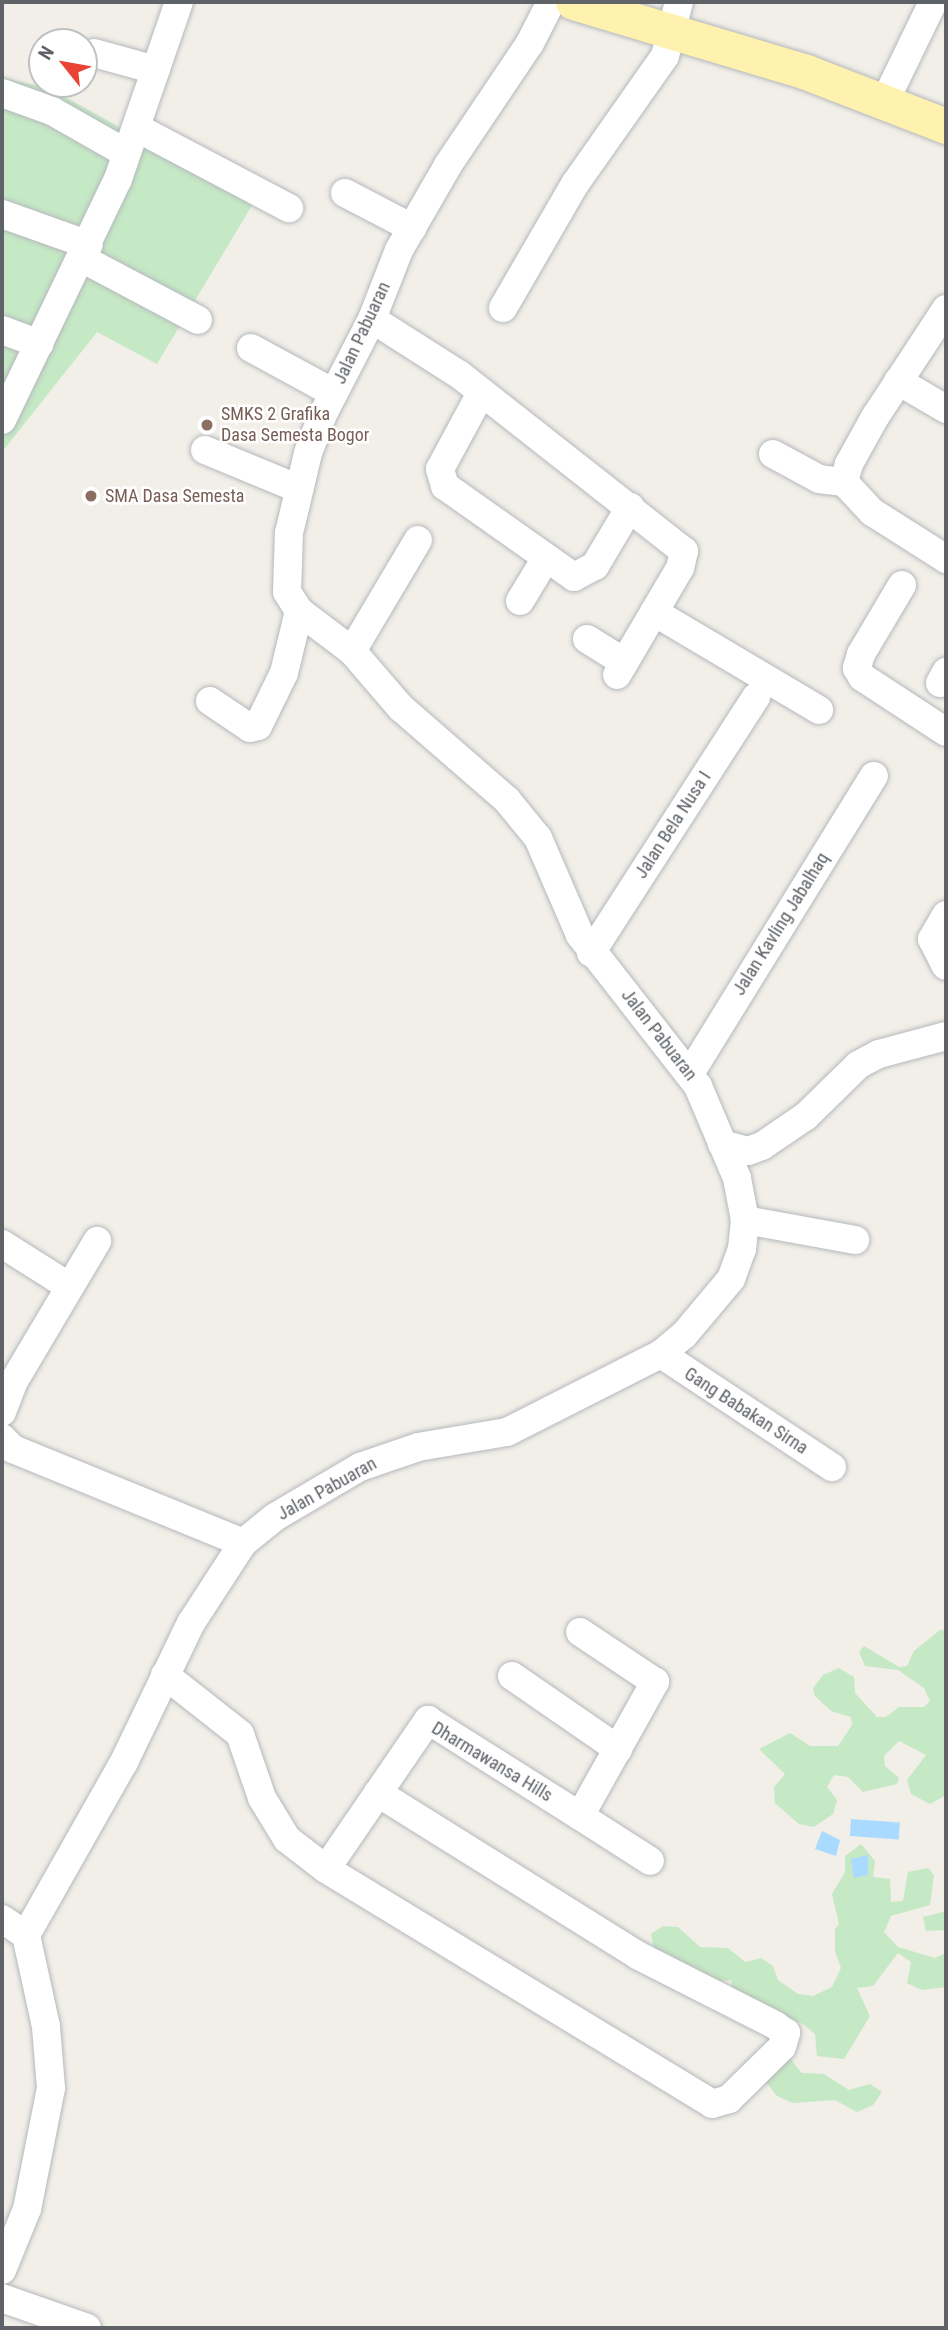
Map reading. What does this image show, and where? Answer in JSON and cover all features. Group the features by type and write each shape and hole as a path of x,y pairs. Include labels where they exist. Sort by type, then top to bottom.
{"main road":[{"path":"573,2 677,18 713,42 885,101 946,126"}],"street":[{"path":"2,417 86,252 132,140 178,2"},
{"name":"Jalan Pabuaran","path":"26,1936 112,1785 204,1602 243,1543 275,1517 360,1467 418,1447 507,1432 661,1354 684,1335 731,1279 742,1249 745,1220 737,1178 691,1072 591,953 574,925 538,838 523,816 401,708 352,651 299,611 287,592 285,552 299,489 308,453 334,393 372,319 412,228 530,43 551,2"},
{"path":"885,101 933,2"},
{"path":"503,308 575,184 650,80 677,18"},
{"path":"98,54 156,70"},
{"path":"2,93 132,140 289,208"},
{"path":"345,192 412,228"},
{"path":"2,214 86,252 198,320"},
{"path":"844,482 849,464 898,381 946,309"},
{"path":"372,319 430,354 480,395 576,462 684,551 680,568 620,668 587,639"},
{"path":"2,330 40,344"},
{"path":"251,348 334,393"},
{"path":"898,381 946,409"},
{"path":"480,395 440,469 439,480 574,577 582,577 595,566 630,507"},
{"path":"205,450 299,489"},
{"path":"773,454 818,479 844,482 872,512 946,559"},
{"path":"352,651 418,540"},
{"path":"520,601 545,558"},
{"path":"902,585 860,654 857,668 862,677 946,732"},
{"path":"210,701 250,728 258,726 284,673 299,611"},
{"path":"654,612 819,710"},
{"name":"Jalan Bela Nusa I","path":"591,953 756,697"},
{"name":"Jalan Kavling Jabalhaq","path":"691,1072 873,776"},
{"path":"940,924 933,945 946,966"},
{"path":"722,1144 748,1151 762,1146 806,1116 858,1065 879,1054 946,1036"},
{"path":"745,1220 855,1240"},
{"path":"2,1412 14,1381 97,1241"},
{"path":"2,1244 70,1287"},
{"name":"Gang Babakan Sirna","path":"661,1354 832,1467"},
{"path":"2,1438 13,1449 243,1543"},
{"path":"580,1632 655,1682 580,1816 650,1861"},
{"path":"165,1675 240,1734 262,1798 287,1839 326,1869 712,2104 729,2099 782,2047 786,2034 775,2025 639,1956 378,1793"},
{"path":"512,1676 618,1749"},
{"name":"Dharmawansa Hills","path":"326,1869 428,1720 580,1816"},
{"path":"2,1919 26,1936 46,2026 51,2088 27,2208 2,2270"},
{"path":"2,2298 87,2328"}],"green space":[{"path":"2,78 28,84 28,98 67,98 254,202 157,364 97,332 2,452"},
{"path":"940,1630 946,1630 946,1795 930,1804 911,1794 907,1780 926,1755 899,1741 884,1756 885,1766 899,1778 897,1784 863,1792 848,1777 834,1775 827,1787 837,1800 833,1814 814,1827 799,1824 775,1803 774,1787 785,1774 759,1749 790,1733 810,1746 838,1746 852,1725 851,1717 831,1711 815,1696 813,1688 823,1675 839,1668 854,1677 855,1693 877,1717 886,1717 899,1707 924,1707 930,1701 924,1688 898,1670 865,1666 859,1652 864,1646 899,1667 907,1666 914,1651"},
{"path":"861,1844 875,1861 873,1877 890,1879 891,1902 903,1901 908,1872 928,1868 934,1875 930,1905 891,1916 884,1932 898,1947 935,1958 946,1953 946,1987 922,1990 907,1983 911,1962 898,1953 873,1986 857,1988 870,2016 844,2059 817,2056 815,2034 796,2021 784,2034 784,2051 802,2073 824,2074 849,2090 870,2084 882,2092 873,2105 857,2112 835,2100 793,2103 777,2096 761,2076 773,2034 760,2003 732,1987 731,1980 715,1982 654,1949 651,1934 663,1926 678,1927 700,1947 728,1948 745,1962 761,1958 773,1966 778,1980 798,1994 813,1996 832,1987 841,1968 835,1952 835,1929 839,1924 832,1894 845,1872 845,1856"},
{"path":"946,1911 946,1930 926,1931 923,1917"}],"water":[{"path":"851,1819 900,1822 899,1839 850,1836"},
{"path":"822,1831 840,1840 836,1856 815,1849"},
{"path":"868,1855 868,1875 854,1878 851,1859"}],"place":[{"name":"SMKS 2 Grafika Dasa Semesta Bogor","path":"207,425"},
{"name":"SMA Dasa Semesta","path":"91,496"}]}
